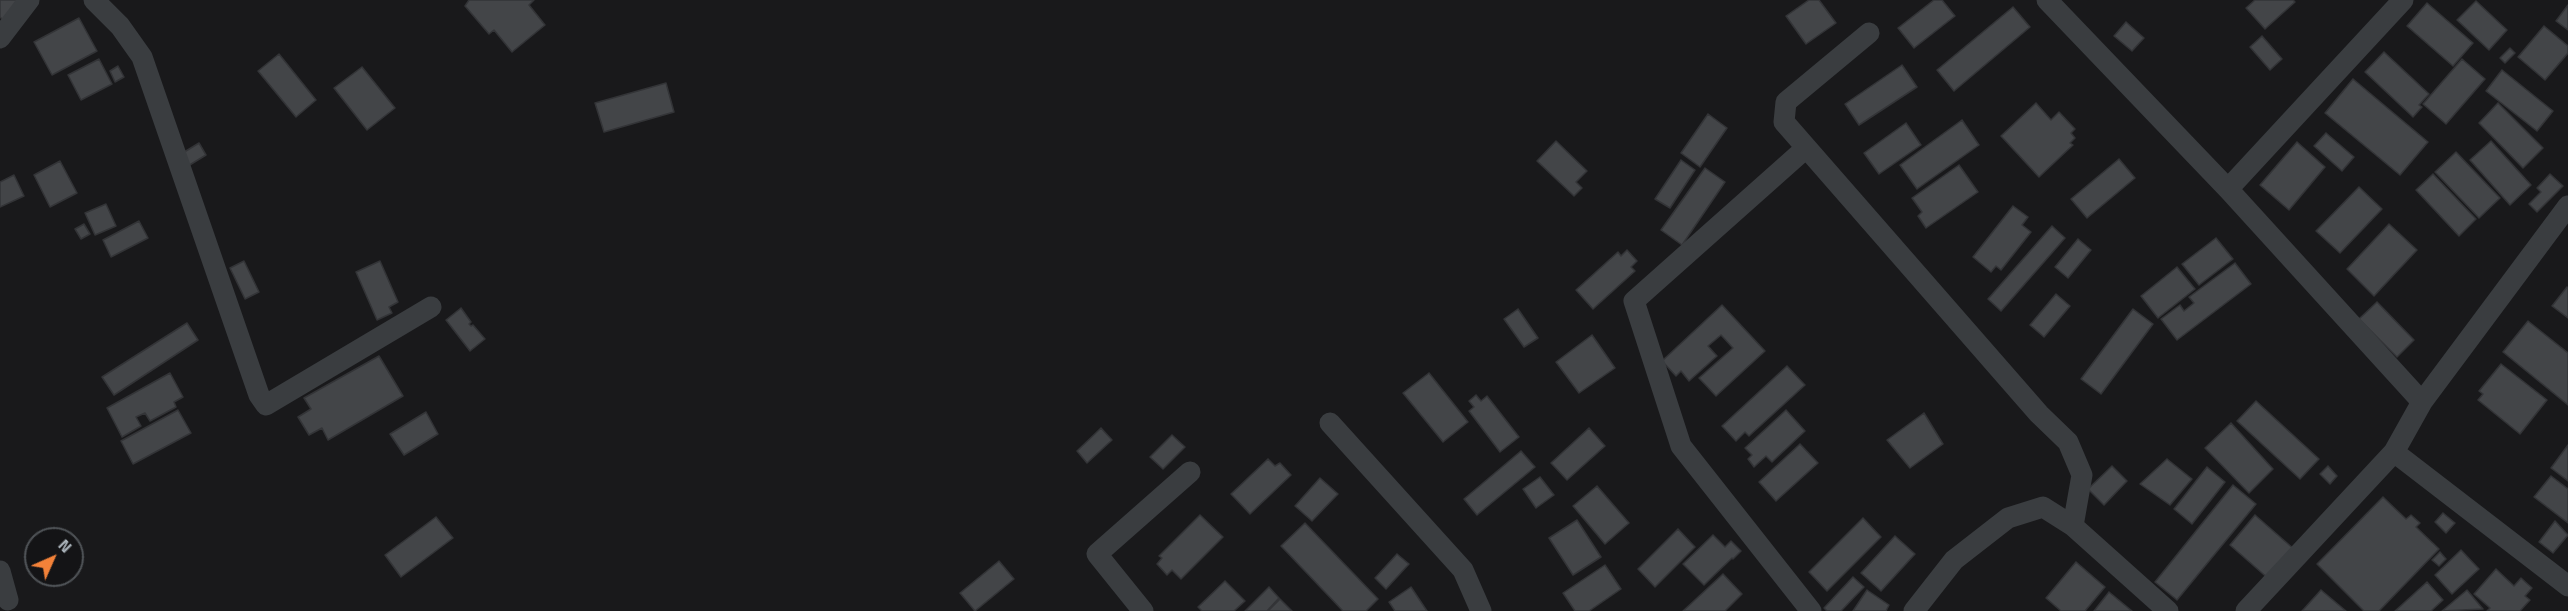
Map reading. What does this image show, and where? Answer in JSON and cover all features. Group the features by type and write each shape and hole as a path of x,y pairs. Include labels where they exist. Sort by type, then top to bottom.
{"street":[{"path":"0,38 29,0"},
{"path":"94,0 120,26 142,57 260,395 266,405 431,307"},
{"path":"2047,0 2228,189 2422,402"},
{"path":"2228,189 2403,0"},
{"path":"1869,33 1786,102 1784,122 2039,414 2068,442 2082,475 2073,526"},
{"path":"1806,148 1634,300 1681,446 1811,611"},
{"path":"2246,611 2394,452 2422,402 2568,206"},
{"path":"1330,423 1463,570 1481,611"},
{"path":"2394,452 2568,586"},
{"path":"1143,611 1097,554 1190,472"},
{"path":"1914,611 1954,560 2008,518 2043,507 2073,526 2168,611"},
{"path":"0,571 8,600"}],"building":[{"path":"0,0 22,0 4,21 0,17"},
{"path":"469,0 534,0 529,5 545,25 512,52 494,30 489,34 465,6"},
{"path":"1809,0 1819,0 1836,23 1806,44 1786,16"},
{"path":"1934,0 1942,0 1955,16 1914,48 1898,28"},
{"path":"2255,0 2293,0 2295,2 2265,29 2246,8"},
{"path":"2476,1 2507,30 2489,50 2457,20"},
{"path":"2427,3 2473,43 2453,66 2407,26"},
{"path":"2568,5 2568,30 2556,21"},
{"path":"2013,7 2030,27 1954,91 1937,70"},
{"path":"79,18 97,51 52,75 34,42"},
{"path":"2126,22 2144,38 2132,51 2114,36"},
{"path":"2544,26 2568,46 2568,53 2545,80 2518,57"},
{"path":"2262,36 2282,59 2270,70 2250,47"},
{"path":"2510,48 2515,53 2505,63 2500,58"},
{"path":"2384,52 2429,94 2419,105 2422,107 2413,117 2365,72"},
{"path":"279,54 316,100 296,117 258,71"},
{"path":"99,59 112,84 81,100 68,75"},
{"path":"2462,59 2485,79 2446,124 2423,104"},
{"path":"1902,65 1917,87 1859,125 1845,104"},
{"path":"118,66 124,77 115,82 110,71"},
{"path":"362,67 395,108 367,130 334,88"},
{"path":"2502,70 2553,111 2537,131 2486,91"},
{"path":"2353,79 2428,142 2400,175 2325,113"},
{"path":"666,83 674,112 604,132 595,103"},
{"path":"2036,103 2051,120 2059,112 2075,129 2071,133 2075,138 2070,143 2073,145 2039,177 2001,136"},
{"path":"2498,103 2543,148 2523,168 2479,123"},
{"path":"1708,114 1727,128 1700,167 1681,153"},
{"path":"1962,120 1979,145 1917,189 1900,165"},
{"path":"1906,123 1921,145 1879,174 1864,153"},
{"path":"2326,133 2354,157 2342,171 2314,146"},
{"path":"1556,141 1587,171 1576,182 1582,188 1574,196 1537,161"},
{"path":"2491,141 2531,185 2510,205 2470,160"},
{"path":"2297,142 2325,167 2289,210 2260,185"},
{"path":"199,143 206,155 188,166 181,154"},
{"path":"2456,152 2500,198 2479,218 2435,172"},
{"path":"2119,159 2135,178 2087,218 2071,199"},
{"path":"1681,160 1695,170 1670,208 1655,199"},
{"path":"60,161 77,193 50,207 34,175"},
{"path":"1959,165 1978,192 1926,228 1918,216 1922,212 1912,198"},
{"path":"1705,168 1725,182 1682,245 1661,230"},
{"path":"2433,174 2476,219 2459,236 2416,190"},
{"path":"2550,174 2563,186 2537,212 2529,204 2541,192 2537,188"},
{"path":"14,175 24,196 0,207 0,182"},
{"path":"2359,187 2382,209 2340,253 2316,231"},
{"path":"106,204 116,226 95,235 85,213"},
{"path":"2013,206 2028,217 2022,225 2031,232 2001,270 1996,266 1991,272 1973,257"},
{"path":"139,221 148,238 111,257 103,240"},
{"path":"84,224 90,234 81,239 75,229"},
{"path":"2389,224 2417,250 2374,296 2347,269"},
{"path":"2052,226 2065,238 2001,311 1988,299"},
{"path":"2216,238 2233,259 2199,285 2182,264"},
{"path":"2078,239 2091,250 2068,278 2055,267"},
{"path":"1627,250 1637,261 1631,267 1635,271 1593,309 1576,290 1618,252 1621,256"},
{"path":"244,261 259,292 245,299 230,268"},
{"path":"380,261 398,302 389,307 392,313 377,320 356,272"},
{"path":"2235,263 2251,284 2177,340 2161,319 2180,305 2184,311 2194,303 2189,297"},
{"path":"2177,267 2195,289 2158,318 2141,296"},
{"path":"2568,288 2568,318 2552,306"},
{"path":"2056,294 2070,306 2044,337 2030,325"},
{"path":"2377,302 2414,340 2397,357 2359,319"},
{"path":"1722,305 1765,351 1716,396 1699,378 1733,348 1721,335 1708,346 1717,356 1689,381 1681,371 1676,376 1662,361"},
{"path":"461,308 471,322 469,324 473,325 485,339 470,351 446,320"},
{"path":"1518,309 1538,338 1524,347 1504,319"},
{"path":"2133,309 2153,324 2101,394 2081,379"},
{"path":"2528,321 2568,353 2568,405 2503,352"},
{"path":"187,323 198,340 114,395 102,377"},
{"path":"1592,335 1615,368 1579,393 1556,362"},
{"path":"379,356 403,396 328,440 322,428 309,435 298,417 311,409 304,398"},
{"path":"2501,364 2547,400 2520,434 2478,400 2483,394 2479,391"},
{"path":"1787,366 1805,385 1749,436 1745,432 1736,441 1722,426"},
{"path":"170,373 183,397 174,402 176,407 150,421 145,413 136,417 141,426 122,437 107,408"},
{"path":"1429,373 1468,422 1443,442 1403,393"},
{"path":"1476,395 1481,401 1487,396 1519,437 1500,452 1469,411 1474,407 1469,401"},
{"path":"2256,401 2319,459 2300,479 2237,421"},
{"path":"178,410 191,433 133,464 121,441"},
{"path":"1786,410 1805,431 1772,462 1766,456 1754,467 1748,459 1752,455 1745,448"},
{"path":"426,412 438,434 404,455 390,434"},
{"path":"1924,413 1943,444 1910,468 1887,440"},
{"path":"2231,423 2273,469 2249,493 2205,448"},
{"path":"1101,428 1112,440 1087,463 1077,451"},
{"path":"1589,428 1605,446 1567,480 1551,463"},
{"path":"1172,435 1185,447 1163,469 1150,457"},
{"path":"1800,444 1818,463 1776,501 1759,482"},
{"path":"2568,445 2568,481 2551,468"},
{"path":"1521,451 1535,467 1477,515 1464,499"},
{"path":"1268,459 1275,466 1280,463 1291,475 1250,514 1231,494"},
{"path":"2167,459 2192,479 2170,505 2140,484"},
{"path":"2112,466 2127,481 2104,505 2088,489"},
{"path":"2328,466 2337,476 2330,484 2320,474"},
{"path":"2207,467 2225,482 2192,524 2174,509"},
{"path":"2551,476 2568,489 2568,523 2534,497"},
{"path":"1540,477 1554,495 1536,508 1523,489"},
{"path":"1320,478 1338,494 1312,521 1295,506"},
{"path":"2233,485 2256,504 2177,600 2155,582"},
{"path":"1597,486 1629,523 1605,544 1573,506"},
{"path":"2383,497 2406,519 2411,515 2420,523 2416,527 2439,549 2379,611 2364,611 2317,564"},
{"path":"2443,513 2455,523 2446,533 2435,522"},
{"path":"1200,515 1223,537 1181,579 1172,570 1167,575 1157,564 1162,558 1159,556"},
{"path":"2255,515 2295,550 2270,580 2230,545"},
{"path":"436,517 453,538 401,577 385,555"},
{"path":"1863,518 1881,537 1827,591 1809,572"},
{"path":"1577,520 1601,557 1573,575 1549,538"},
{"path":"2555,521 2568,535 2553,553 2539,542"},
{"path":"1305,523 1378,599 1366,611 1343,611 1281,546"},
{"path":"1678,529 1695,547 1655,587 1638,569"},
{"path":"1713,535 1725,547 1731,541 1741,551 1704,585 1683,564"},
{"path":"1895,536 1915,554 1881,591 1861,573"},
{"path":"2461,550 2479,569 2452,594 2435,575"},
{"path":"2440,552 2446,559 2439,566 2432,560"},
{"path":"1397,554 1409,564 1386,589 1375,578"},
{"path":"999,561 1014,579 975,611 960,593"},
{"path":"2076,562 2105,587 2085,611 2061,611 2046,598"},
{"path":"1605,565 1621,589 1589,611 1575,611 1563,593"},
{"path":"2496,569 2514,586 2521,578 2532,588 2525,596 2530,600 2520,611 2487,611 2490,608 2474,594"},
{"path":"1723,574 1742,594 1725,611 1683,611"},
{"path":"1853,577 1864,587 1841,611 1827,611 1824,608"},
{"path":"1225,581 1245,601 1234,611 1202,611 1198,607"},
{"path":"2427,582 2443,600 2431,611 2395,611"},
{"path":"1269,587 1279,598 1267,611 1245,611"},
{"path":"1411,587 1427,611 1395,611 1389,602"},
{"path":"1867,590 1889,605 1886,611 1853,611"},
{"path":"2321,590 2346,611 2302,611"},
{"path":"2467,590 2483,609 2442,611"},
{"path":"2109,592 2132,611 2094,611"},
{"path":"1280,599 1292,611 1268,611"}]}
